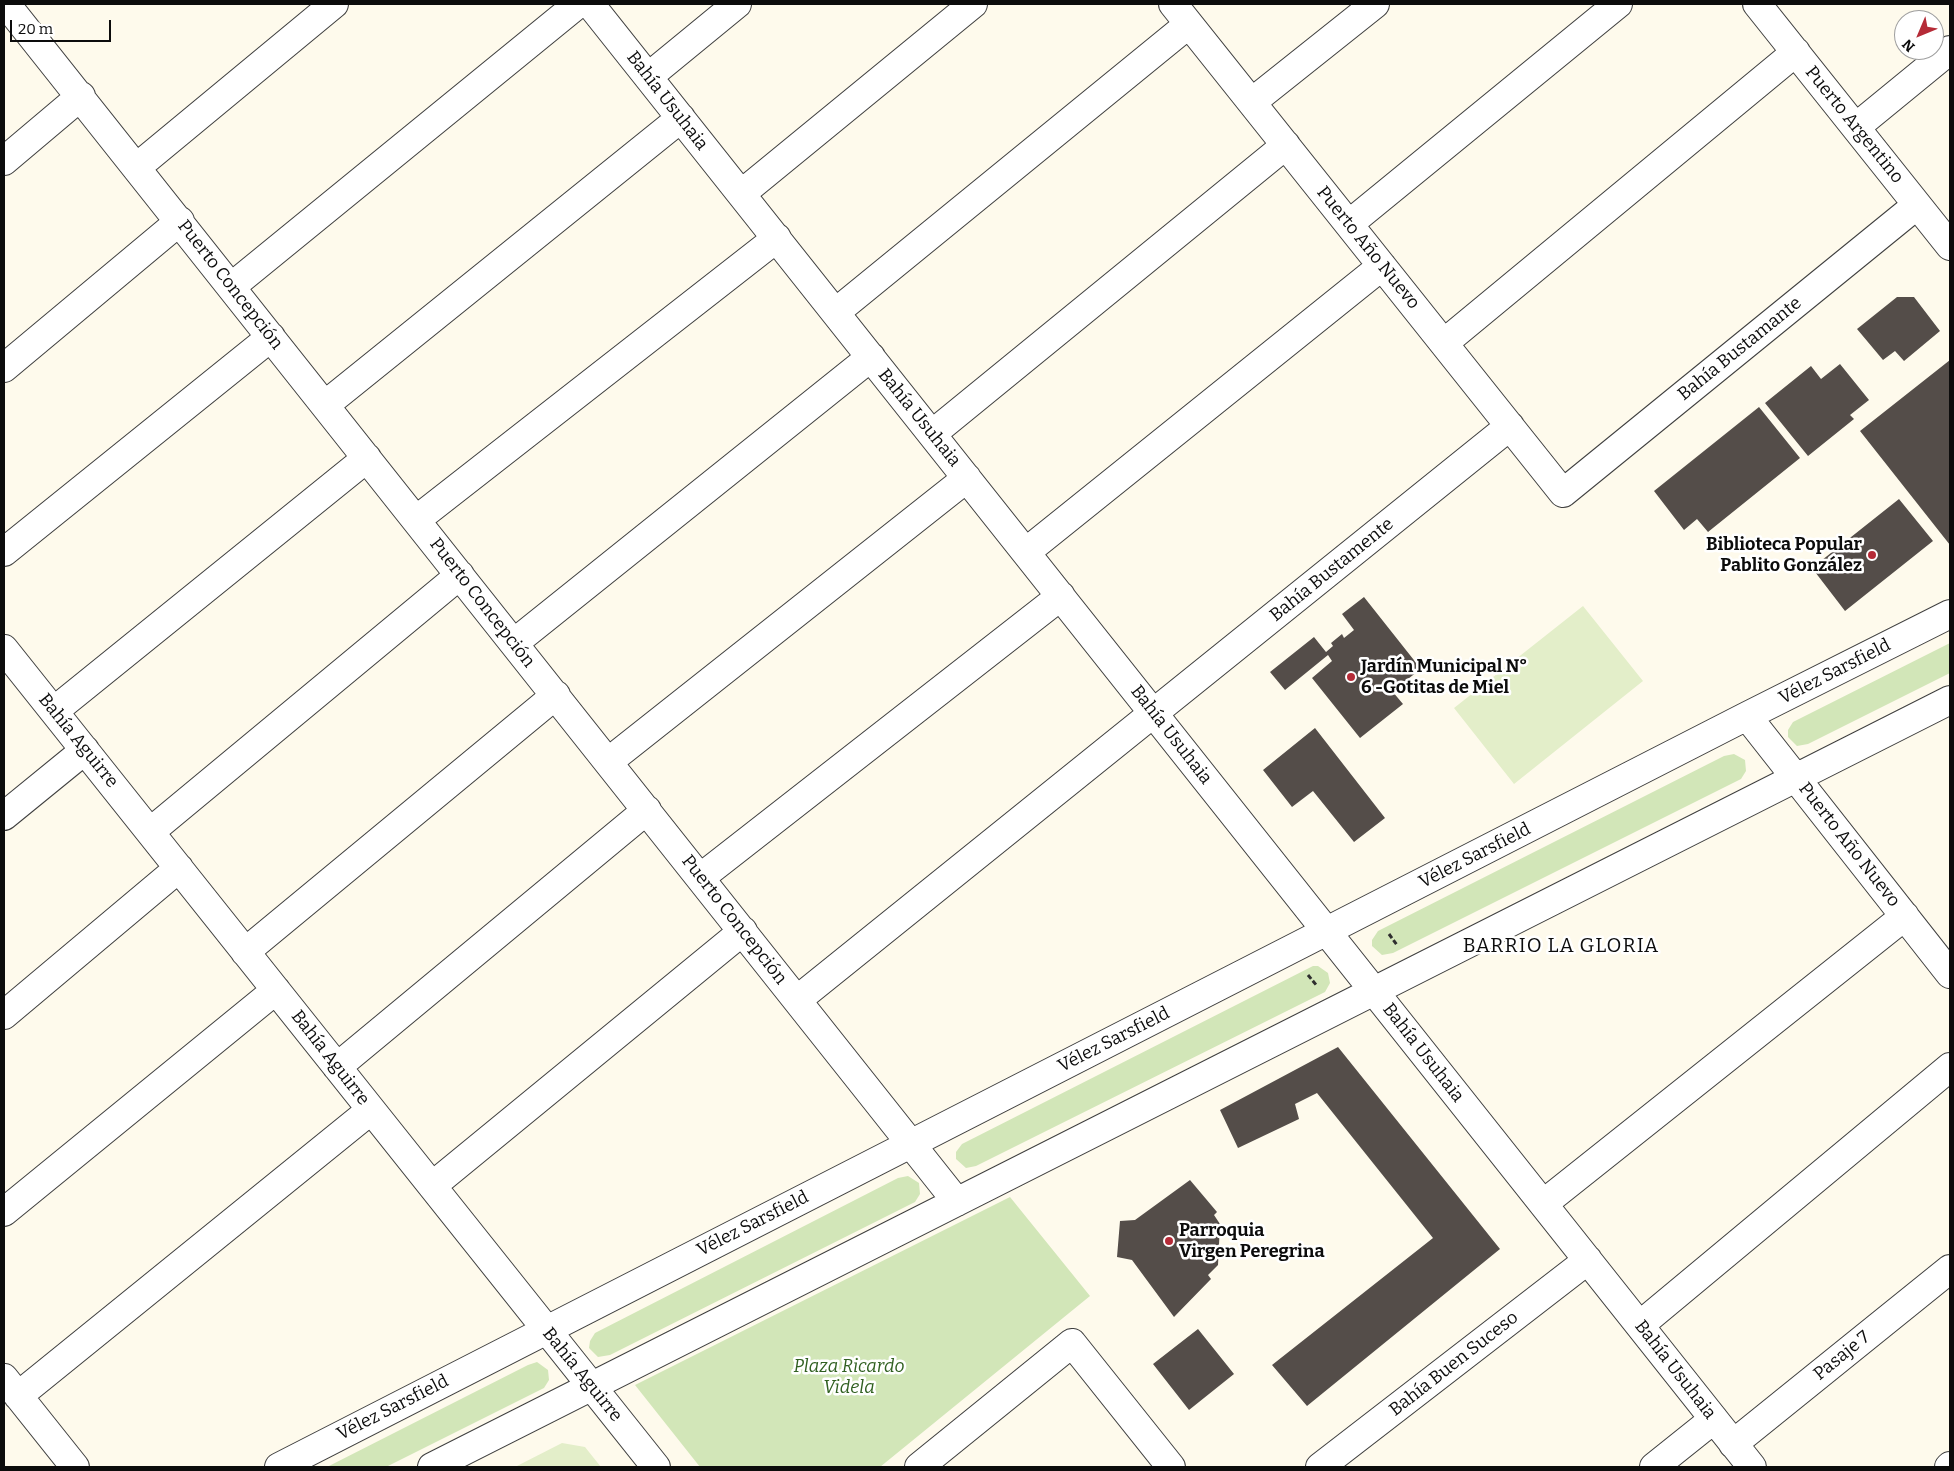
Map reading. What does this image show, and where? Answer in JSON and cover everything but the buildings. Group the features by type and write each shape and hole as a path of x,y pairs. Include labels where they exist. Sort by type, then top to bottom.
{"street":[{"name":"Puerto Concepción","path":"6,4 81,96 957,1202"},
{"path":"137,167 334,4"},
{"path":"231,286 578,4"},
{"name":"Bahía Usuhaia","path":"590,4 1752,1467"},
{"path":"648,76 737,4"},
{"path":"741,194 973,4"},
{"path":"1252,102 1374,4"},
{"path":"1349,224 1618,4"},
{"name":"Puerto Argentino","path":"1763,6 1796,52 1950,246"},
{"path":"836,312 1181,14"},
{"name":"Puerto Año Nuevo","path":"1181,14 1563,493"},
{"path":"1856,128 1950,50"},
{"path":"1444,343 1796,52"},
{"path":"4,161 81,96"},
{"path":"325,405 681,118"},
{"path":"932,434 1286,145"},
{"name":"Bahía Bustamante","path":"1563,493 1918,205"},
{"path":"4,368 180,222"},
{"path":"416,520 777,238"},
{"path":"1026,552 1382,266"},
{"path":"4,552 271,337"},
{"path":"514,643 871,357"},
{"name":"Bahía Bustamente","path":"797,1000 1510,426"},
{"path":"54,711 367,458"},
{"path":"608,762 967,478"},
{"path":"150,832 460,575"},
{"path":"700,878 1060,596"},
{"name":"Vélez Sarsfield","path":"278,1467 1288,950 1950,614"},
{"name":"Bahía Aguirre","path":"4,649 656,1467"},
{"path":"246,952 556,695"},
{"path":"432,1467 1950,700"},
{"name":"Puerto Año Nuevo","path":"1747,716 1950,974"},
{"path":"4,816 85,750"},
{"path":"338,1067 646,810"},
{"path":"4,1015 179,868"},
{"path":"1543,1204 1905,916"},
{"path":"432,1186 743,931"},
{"path":"4,1212 276,990"},
{"path":"1640,1325 1950,1067"},
{"path":"75,1467 11,1387 371,1110"},
{"name":"Bahía Buen Suceso","path":"1320,1467 1588,1260"},
{"name":"Pasaje 7","path":"1733,1444 1950,1269"},
{"path":"919,1467 1072,1343 1171,1467"},
{"path":"1654,1467 1714,1419"}],"path":[{"path":"1371,909 1415,970"},
{"path":"1288,950 1336,1010"}],"green space":[{"path":"1583,606 1643,681 1514,784 1454,708"},
{"path":"1950,643 1950,673 1808,744 1797,746 1788,737 1788,730 1793,722"},
{"path":"1734,754 1745,760 1746,771 1741,779 1393,953 1382,955 1372,946 1372,940 1378,931 1724,756"},
{"path":"1313,966 1318,966 1328,973 1330,983 1325,992 976,1166 966,1168 956,1159 956,1152 962,1144"},
{"path":"908,1176 919,1183 920,1194 915,1202 610,1355 598,1357 589,1348 590,1341 595,1333 898,1178"},
{"name":"Plaza Ricardo Videla","path":"1010,1197 1090,1296 880,1467 700,1467 635,1385"},
{"path":"537,1362 548,1370 549,1380 544,1388 386,1467 327,1467 528,1365"},
{"path":"562,1443 585,1447 601,1467 515,1467"}],"place":[{"name":"Biblioteca Popular Pablito González","path":"1872,555"},
{"name":"Jardín Municipal N° 6 -Gotitas de Miel","path":"1351,677"},
{"name":"Parroquia Virgen Peregrina","path":"1169,1241"}],"district":[{"name":"BARRIO LA GLORIA","path":"1561,946"}]}
